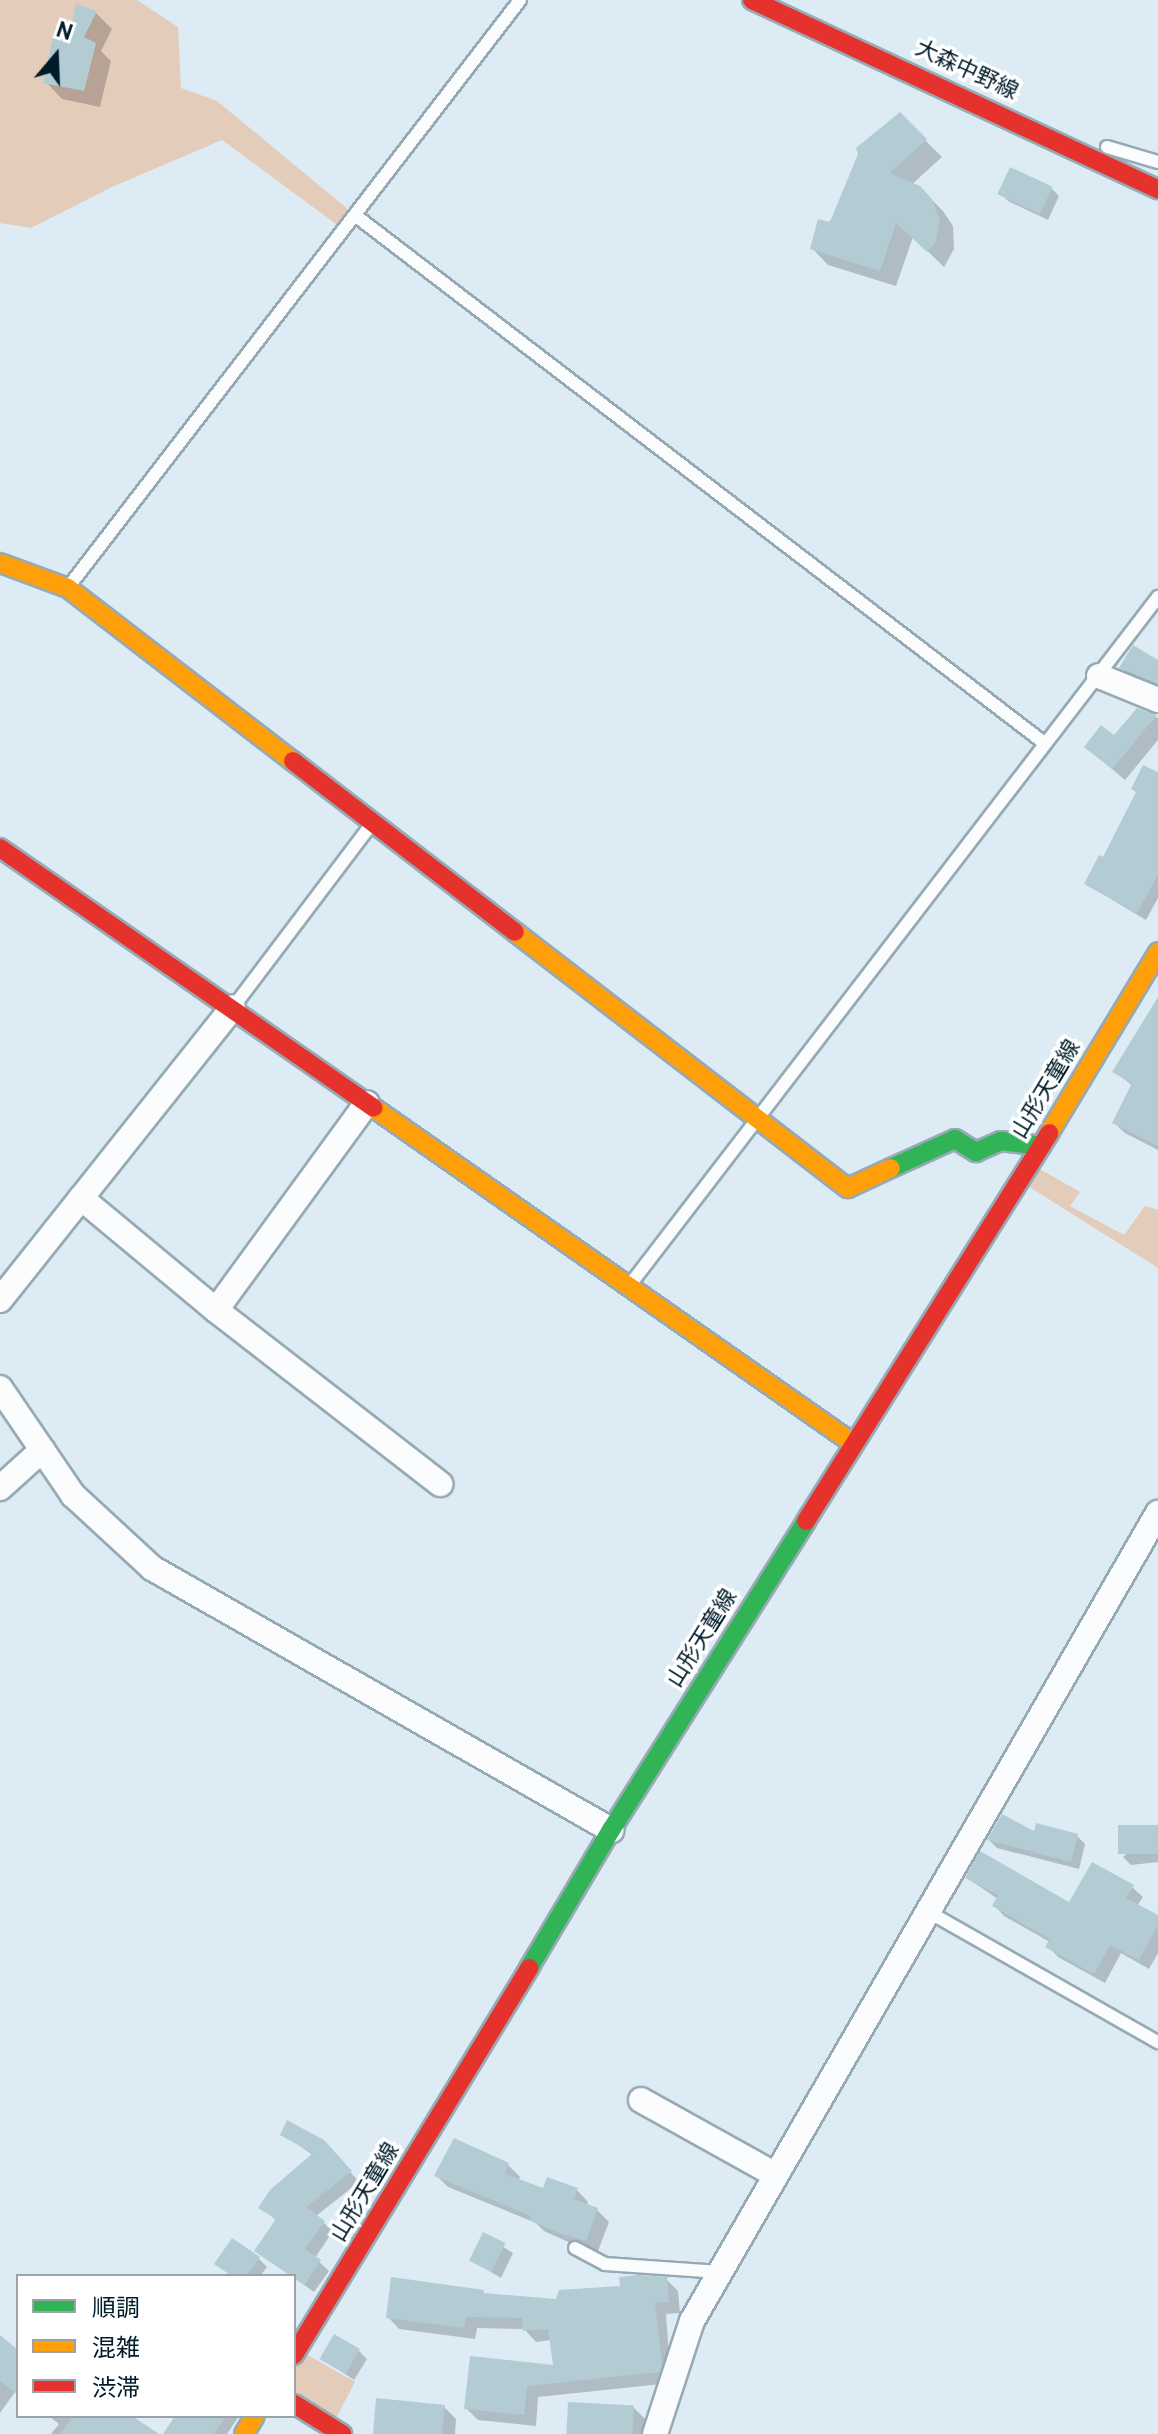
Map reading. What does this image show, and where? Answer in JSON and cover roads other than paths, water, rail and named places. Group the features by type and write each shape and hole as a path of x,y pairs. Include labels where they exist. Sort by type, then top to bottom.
{"street":[{"name":"大森中野線","path":"752,0 1158,189"},
{"path":"0,563 68,588 848,1188 955,1139 976,1152 1001,1141 1042,1146"},
{"path":"1099,676 1158,700"},
{"path":"0,848 233,1007 627,1288 854,1444"},
{"name":"山形天童線","path":"296,2352 396,2191 611,1830 1042,1146 1158,952"},
{"path":"0,1300 233,1007"},
{"path":"216,1310 367,1103"},
{"path":"81,1198 216,1310 440,1484"},
{"path":"0,1388 73,1495 152,1568 611,1830"},
{"path":"0,1488 42,1450"},
{"path":"655,2434 692,2321 1158,1513"},
{"path":"641,2100 776,2175"},
{"path":"296,2405 342,2434"}],"lane":[{"path":"68,588 520,0"},
{"path":"1019,123 1158,162"},
{"path":"356,216 1043,742"},
{"path":"627,1288 1043,742 1099,676 1158,597"},
{"path":"233,1007 372,823"},
{"path":"927,1911 1158,2042"},
{"path":"575,2248 605,2264 720,2272"}]}
